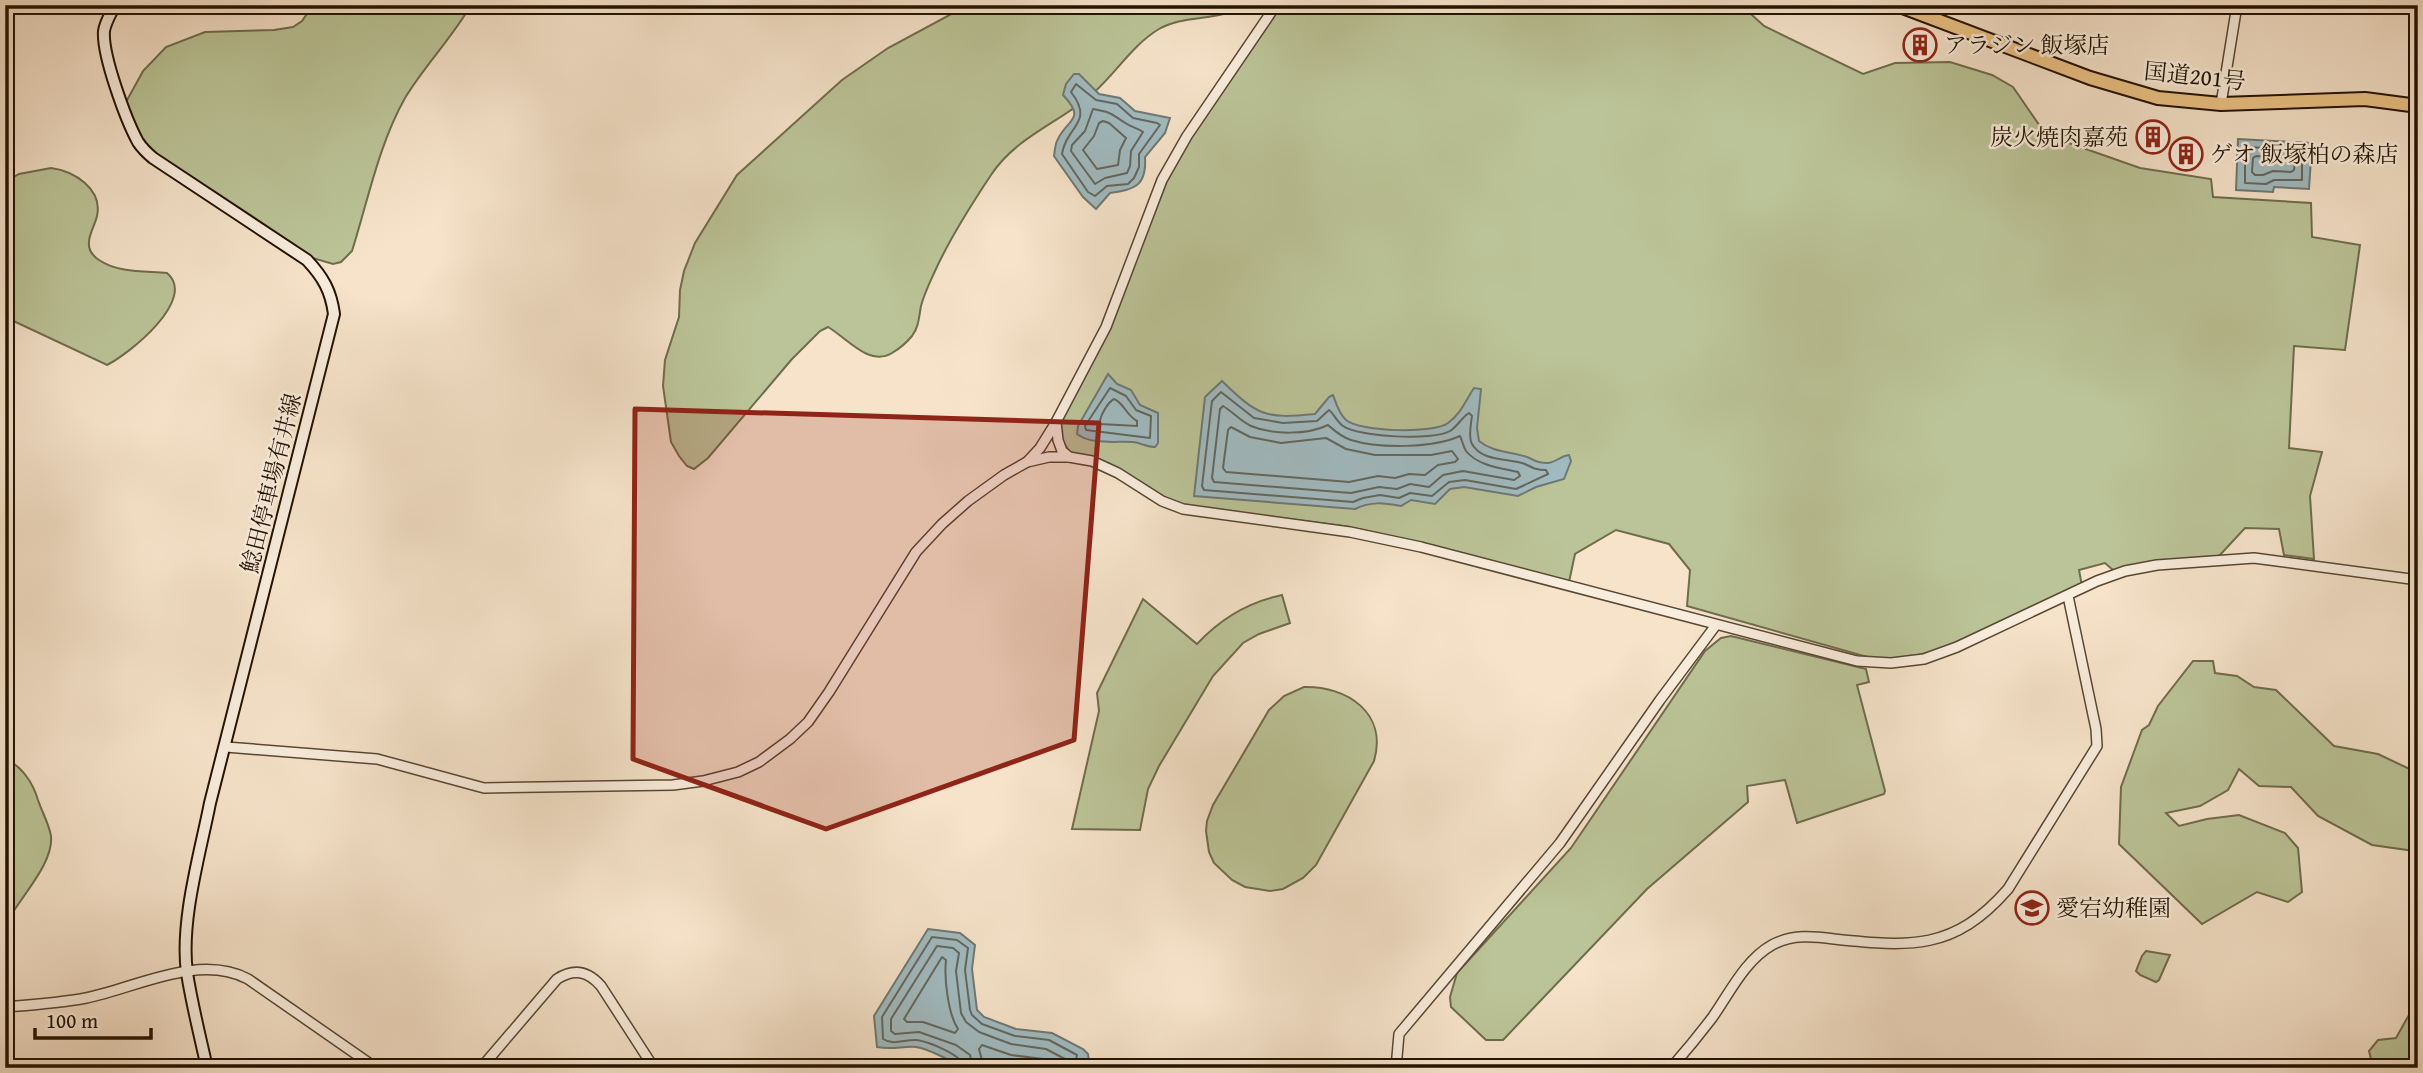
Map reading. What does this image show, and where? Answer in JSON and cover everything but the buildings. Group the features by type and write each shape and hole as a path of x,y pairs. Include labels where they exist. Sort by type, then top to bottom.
{"highway":[{"name":"国道201号","path":"1897,5 2090,78 2158,98 2221,104 2365,99 2418,106"}],"main road":[{"name":"鯰田停車場有井線","path":"115,5 104,30 106,47 128,119 139,143 153,158 307,260 323,277 332,296 334,314 210,803 194,882 188,920 187,971 207,1068"}],"street":[{"path":"226,747 377,759 484,788 673,785 738,772 778,749 808,722 916,552 942,524 986,488 1027,462 1040,448 1106,327 1162,180 1187,136 1276,5"},
{"path":"2221,104 2237,5"},
{"path":"1056,422 1062,451 1069,457"},
{"path":"1027,462 1049,457 1069,457 1106,466 1162,500 1183,509 1350,532 1421,547 1857,661 1891,663 1924,659 1957,647 2097,581 2125,571 2157,565 2254,558 2418,580"},
{"path":"1671,1068 1710,1020 1749,964 1771,945 1789,938 1807,936 1888,945 1921,943 1951,934 1970,924 1990,910 2008,889 2097,746 2068,596"},
{"path":"1395,1068 1399,1034 1560,843 1716,625"},
{"path":"5,1007 84,999 187,971 222,970 237,974 376,1068"},
{"path":"481,1068 557,979 571,972 579,972 592,977 601,986 654,1068"}],"highlighted area":[{"path":"635,409 1099,423 1074,740 826,829 633,759"}],"green space":[{"path":"313,5 471,5 405,98 381,153 352,251 341,262 333,264 282,249 194,188 137,136 126,102 143,71 166,47 205,32 293,27 302,21"},
{"path":"968,5 1245,5 1224,14 1180,21 1159,29 1140,43 1078,106 1012,151 991,175 954,234 925,293 916,329 903,345 892,353 875,356 867,354 828,327 820,331 792,359 708,458 694,469 687,466 671,442 663,386 665,360 679,317 684,271 695,243 737,175 842,80 888,48"},
{"path":"1282,5 1741,5 1764,26 1863,74 1895,63 1950,62 1992,75 2013,87 2042,129 2066,142 2140,168 2211,179 2213,197 2311,203 2312,237 2360,245 2345,350 2294,346 2289,448 2322,452 2310,496 2314,559 2284,555 2279,529 2245,528 2219,556 2154,561 2114,571 2105,563 2079,570 2082,586 1943,648 1907,657 1871,658 1687,606 1690,570 1669,544 1616,530 1575,554 1569,582 1350,527 1188,506 1164,498 1110,464 1072,455 1061,439 1060,424 1109,330 1166,183 1187,144"},
{"path":"51,168 77,177 96,198 97,216 89,245 95,257 106,264 123,269 167,273 174,284 174,297 157,325 130,350 107,365 5,317 5,182 19,174"},
{"path":"1282,595 1290,623 1243,643 1213,676 1148,789 1140,830 1072,829 1099,711 1097,693 1143,599 1197,644 1215,627 1236,613 1258,602"},
{"path":"1731,636 1866,669 1869,682 1857,685 1884,794 1797,823 1785,780 1747,786 1748,802 1647,889 1503,1040 1486,1040 1451,1007 1450,997 1457,973 1571,848 1705,651 1721,638"},
{"path":"2193,661 2213,661 2215,673 2237,676 2254,687 2276,690 2334,746 2378,754 2418,773 2418,857 2414,851 2372,845 2318,816 2291,787 2259,786 2239,769 2228,790 2200,806 2166,813 2179,826 2239,815 2285,833 2298,848 2302,892 2288,902 2257,892 2202,924 2119,844 2121,787 2142,730 2149,725 2158,706"},
{"path":"1304,687 1335,691 1360,706 1375,729 1377,744 1374,761 1316,865 1303,878 1283,889 1270,891 1245,887 1232,880 1214,863 1209,852 1207,821 1213,805 1269,710 1284,696"},
{"path":"5,759 17,766 30,781 51,836 47,859 5,926"},
{"path":"2146,951 2170,955 2156,982 2136,971"},
{"path":"2418,1005 2418,1068 2380,1068 2371,1059 2369,1051 2378,1040 2396,1038 2410,1013"}],"water":[{"path":"1074,74 1079,74 1099,94 1120,98 1135,111 1170,118 1165,133 1145,157 1144,174 1137,185 1110,193 1096,209 1083,197 1054,156 1057,141 1074,115 1074,110 1063,95 1066,84"},
{"path":"2238,139 2312,143 2309,189 2274,187 2273,192 2236,190"},
{"path":"1108,374 1117,384 1131,390 1140,405 1158,413 1158,443 1155,447 1133,442 1089,440 1077,434 1078,426"},
{"path":"1222,381 1254,408 1273,415 1315,414 1333,395 1346,420 1366,427 1397,430 1440,427 1459,412 1474,388 1481,389 1477,428 1479,441 1490,448 1539,462 1548,463 1569,455 1571,461 1564,479 1536,487 1518,496 1464,487 1450,489 1435,504 1411,500 1401,506 1378,503 1355,509 1194,496 1205,397"},
{"path":"928,929 960,933 975,945 972,969 977,1010 984,1017 1016,1029 1052,1033 1083,1049 1088,1054 1089,1061 1048,1068 961,1068 921,1048 877,1047 874,1016"}],"place":[{"name":"アラジン 飯塚店","path":"1920,45"},
{"name":"炭火焼肉嘉苑","path":"2153,137"},
{"name":"ゲオ 飯塚柏の森店","path":"2186,154"},
{"name":"愛宕幼稚園","path":"2032,908"}]}
